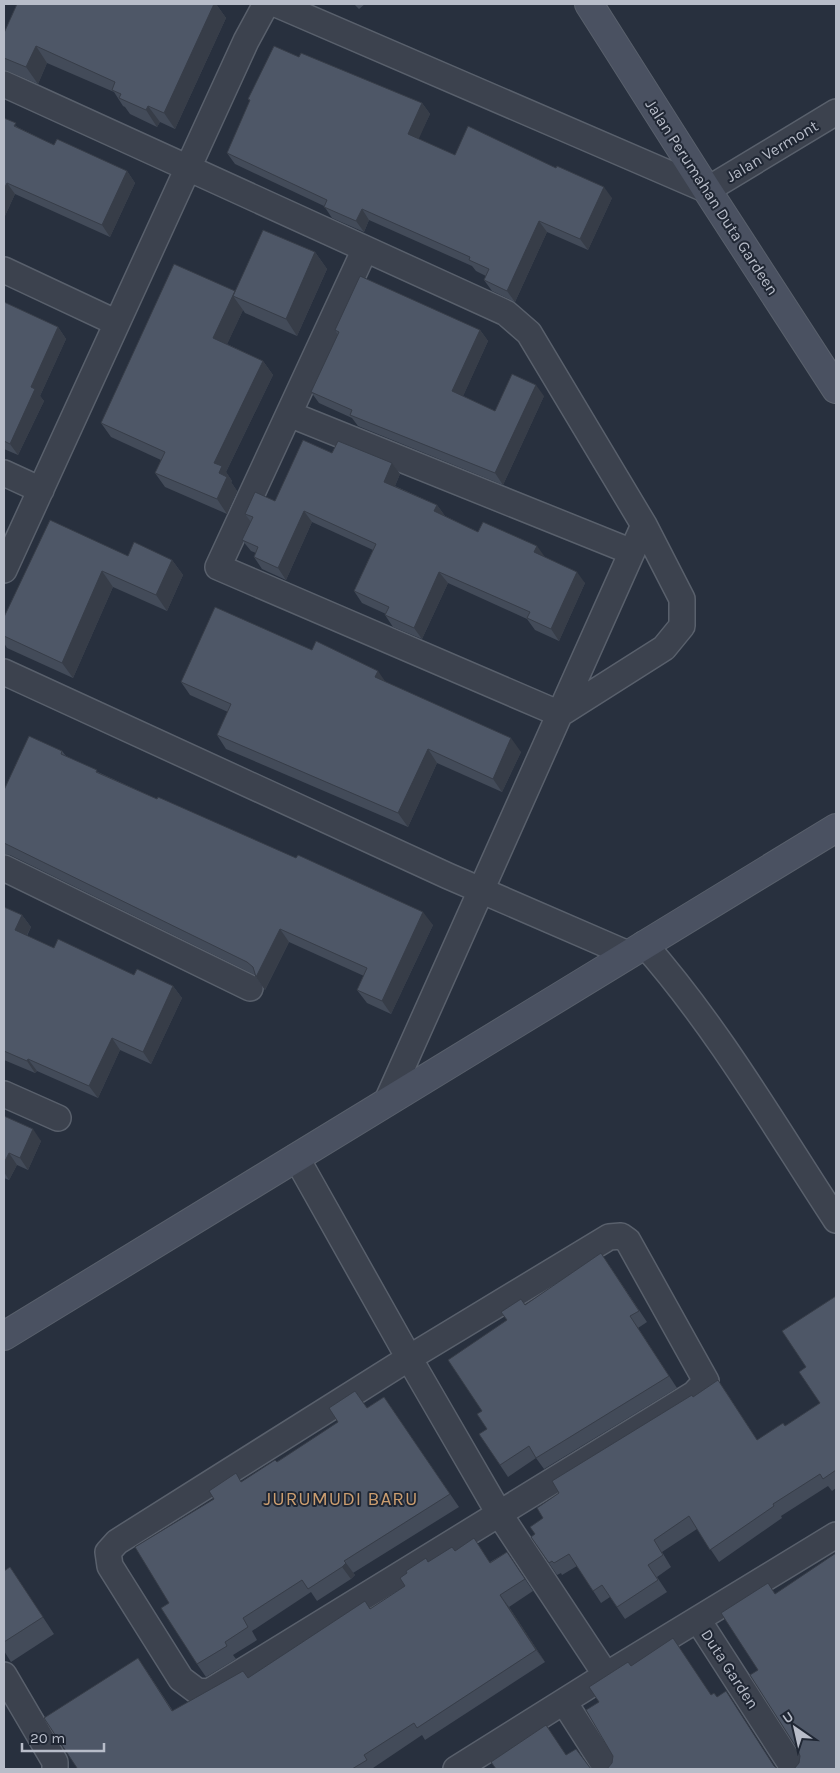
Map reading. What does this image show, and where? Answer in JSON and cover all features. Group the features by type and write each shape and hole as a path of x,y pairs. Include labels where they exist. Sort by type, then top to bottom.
{"street":[{"path":"4,570 246,41 266,4"},
{"path":"276,4 707,190"},
{"name":"Jalan Perumahan Duta Gardeen","path":"590,4 707,190 836,389"},
{"path":"4,84 506,313 529,333 644,524 682,599 682,626 664,648 560,714"},
{"name":"Jalan Vermont","path":"707,190 836,112"},
{"path":"365,249 218,567 560,714"},
{"path":"4,270 116,323"},
{"path":"289,414 632,552"},
{"path":"4,474 41,490"},
{"path":"387,1101 644,524"},
{"path":"4,672 481,890 636,949 666,968 712,1031 836,1220"},
{"path":"4,1336 836,828"},
{"path":"4,868 250,988"},
{"path":"4,1094 58,1118"},
{"path":"296,1157 500,1515 606,1675"},
{"path":"621,1236 628,1241 706,1381 694,1394 500,1515 209,1692 197,1690 181,1679 110,1566 108,1552 117,1542 409,1358 609,1237 621,1236"},
{"path":"456,1769 836,1535"},
{"name":"Duta Garden","path":"698,1620 794,1769"},
{"path":"4,1675 55,1762 54,1769"},
{"path":"564,1702 606,1769"}],"building":[{"path":"17,4 214,4 164,113 148,106 146,110 119,98 121,94 112,90 115,82 36,46 26,67 4,58 4,33"},
{"path":"274,46 299,57 301,53 422,103 408,134 455,155 468,126 556,168 557,166 604,187 580,239 539,221 507,291 484,280 489,269 469,260 470,257 362,209 356,221 324,207 327,200 227,153 250,100 248,99"},
{"path":"4,118 16,123 14,126 54,145 57,139 127,171 102,225 7,183 4,189"},
{"path":"263,230 315,252 286,319 233,296"},
{"path":"174,264 235,291 213,338 263,361 214,463 222,466 219,473 227,477 217,499 155,473 165,452 101,423"},
{"path":"360,276 480,330 452,391 495,411 512,374 536,385 495,473 350,415 352,410 311,392 339,332 335,330"},
{"path":"4,302 58,327 31,387 35,389 10,444 4,441"},
{"path":"303,440 332,453 338,441 392,463 384,482 437,505 434,511 478,532 483,522 537,546 534,552 577,572 551,629 527,618 530,612 439,572 414,628 385,615 389,607 354,591 376,544 304,511 278,568 254,557 258,547 242,540 253,517 245,514 255,492 275,501"},
{"path":"50,520 128,556 134,542 172,560 156,595 102,571 62,663 4,636 4,617"},
{"path":"215,607 312,650 316,641 378,671 375,677 511,738 493,779 428,749 398,813 217,735 231,704 181,682"},
{"path":"29,736 62,751 61,754 97,770 96,772 157,799 158,797 296,858 298,855 423,912 382,1001 357,990 367,968 280,929 256,977 253,967 247,962 4,843 4,790"},
{"path":"4,907 22,915 15,930 54,948 58,939 134,975 137,969 173,986 143,1052 112,1038 89,1086 28,1059 27,1061 4,1051"},
{"path":"4,1116 33,1129 20,1158 9,1153 4,1163"},
{"path":"601,1253 639,1311 630,1316 669,1376 536,1458 529,1446 500,1465 479,1434 487,1429 477,1414 482,1411 448,1360 507,1320 501,1312 521,1299 525,1305"},
{"path":"836,1296 836,1470 823,1479 820,1474 773,1504 774,1506 710,1550 689,1516 654,1540 663,1555 648,1565 658,1580 617,1607 602,1585 593,1591 569,1554 554,1563 552,1561 549,1563 531,1537 535,1534 530,1527 543,1518 537,1508 559,1493 552,1481 692,1395 693,1397 718,1380 757,1440 783,1423 785,1426 820,1403 799,1372 806,1367 782,1331"},
{"path":"355,1391 367,1408 384,1397 450,1494 344,1561 346,1563 342,1567 308,1589 302,1580 243,1618 248,1627 225,1642 227,1646 197,1664 161,1608 169,1603 135,1547 214,1499 209,1491 236,1473 241,1482 275,1460 277,1462 338,1422 329,1408"},
{"path":"474,1538 490,1563 507,1552 525,1579 500,1595 536,1650 417,1728 414,1723 364,1755 367,1760 352,1769 74,1769 77,1768 44,1718 138,1658 172,1711 243,1671 248,1678 365,1601 370,1609 405,1586 400,1578 407,1573 406,1571 426,1558 428,1562 452,1547 455,1551"},
{"path":"836,1553 836,1769 794,1769 799,1763 800,1756 798,1750 750,1675 758,1670 721,1613 768,1583 775,1594"},
{"path":"10,1567 43,1617 4,1642 4,1571"},
{"path":"673,1638 711,1695 714,1693 717,1697 726,1691 774,1766 778,1769 607,1769 612,1763 613,1756 586,1710 599,1702 589,1687 628,1662 631,1666"},
{"path":"546,1725 566,1755 576,1749 591,1769 496,1769 491,1762"}],"district":[{"name":"JURUMUDI BARU","path":"341,1499"}]}
